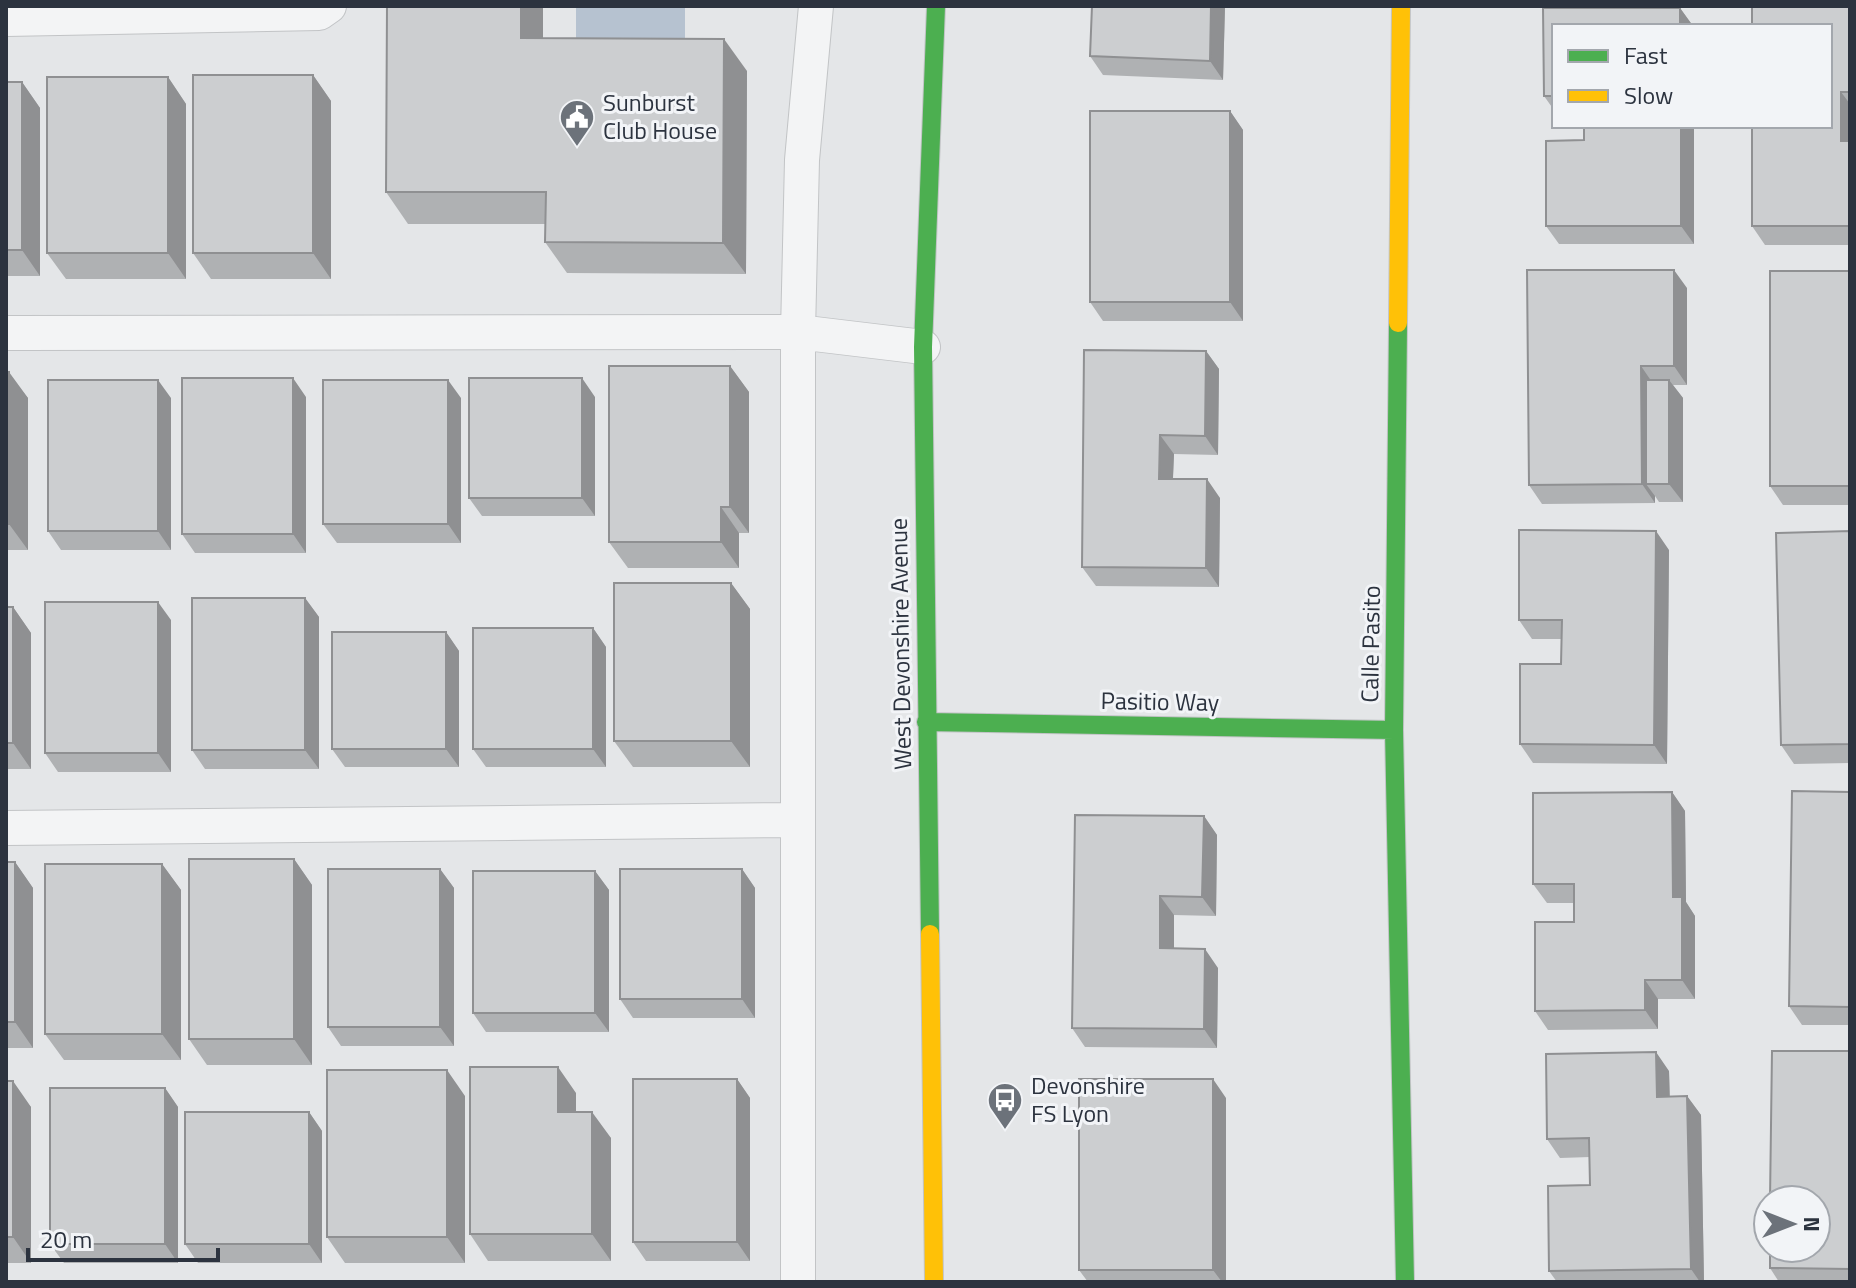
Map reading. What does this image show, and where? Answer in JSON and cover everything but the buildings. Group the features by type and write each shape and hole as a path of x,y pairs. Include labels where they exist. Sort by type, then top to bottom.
{"street":[{"name":"West Devonshire Avenue","path":"934,1282 923,347 936,6"},
{"name":"Calle Pasito","path":"1401,6 1394,730 1405,1282"},
{"name":"Pasitio Way","path":"926,722 1394,730"}],"lane":[{"path":"6,19 319,13 329,6"},
{"path":"798,1282 798,332 802,160 816,6"},
{"path":"6,333 798,332 923,347"},
{"path":"6,828 797,820"}],"water":[{"path":"576,6 685,6 685,43 586,45 576,38"}],"traffic: fast":[{"path":"930,934 923,347 936,6"},
{"path":"1398,323 1394,730 1405,1282"},
{"path":"926,722 1394,730"}],"traffic: slow":[{"path":"1398,323 1401,6"},
{"path":"930,934 934,1282"}],"place":[{"name":"Sunburst Club House","path":"577,148"},
{"name":"Devonshire FS Lyon","path":"1005,1131"}]}
